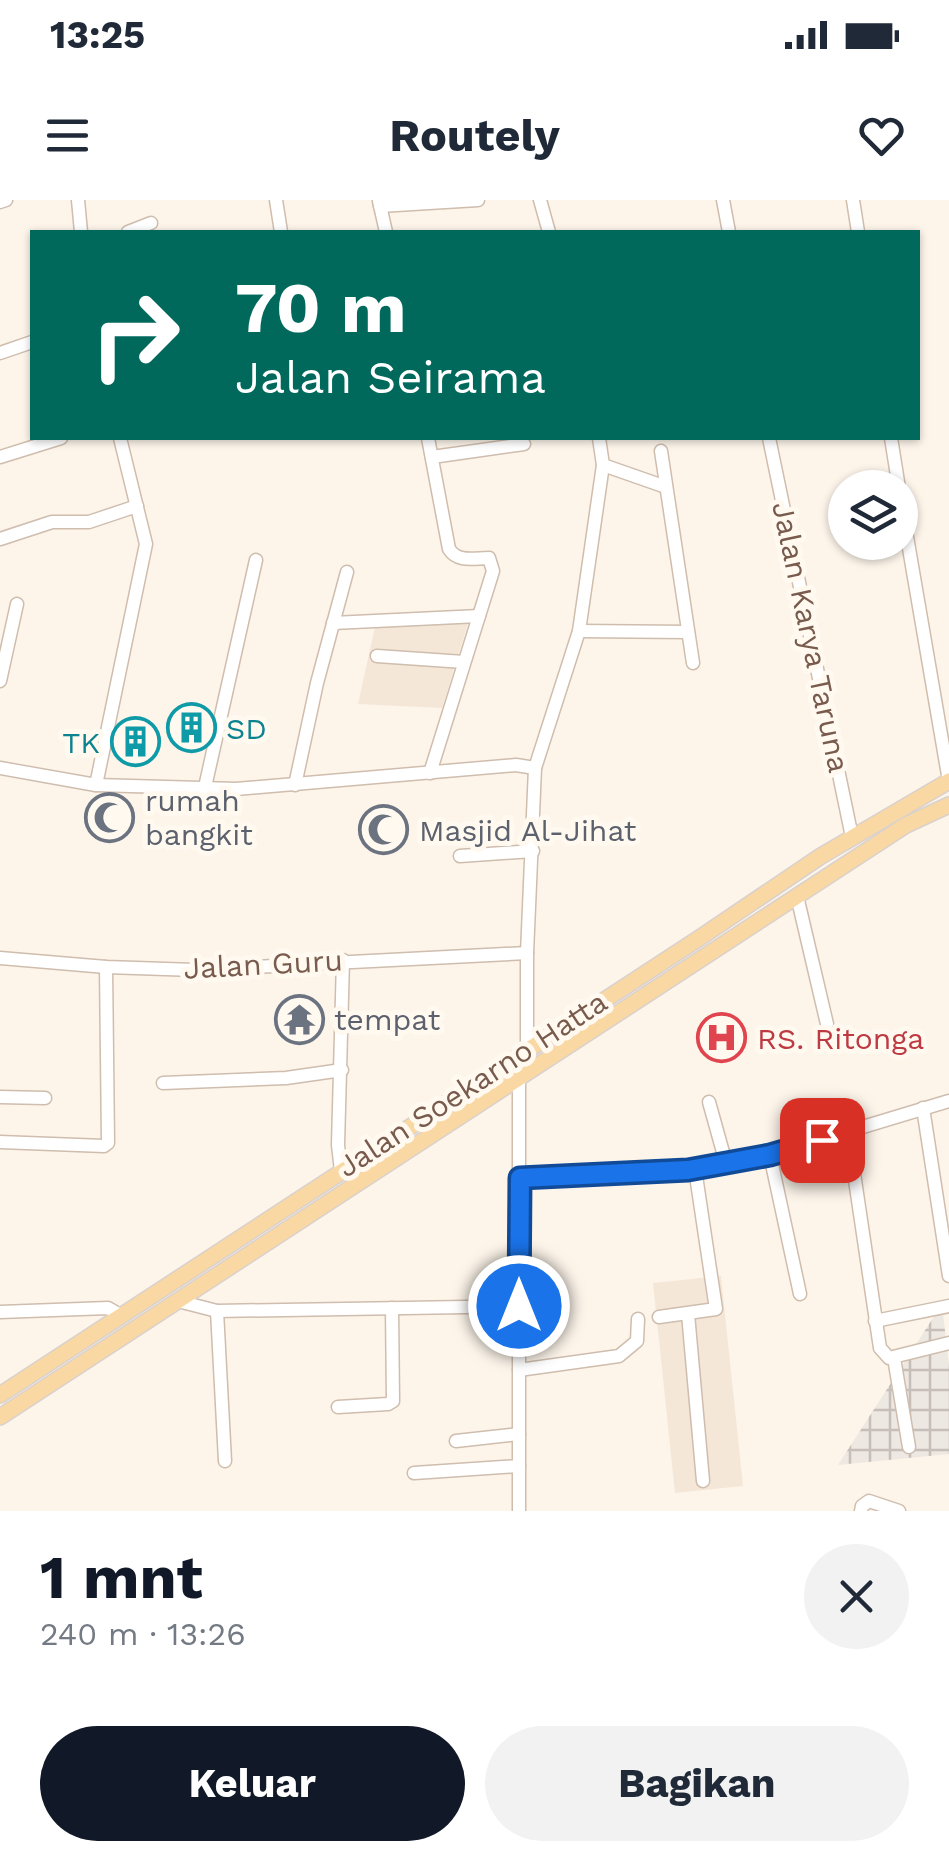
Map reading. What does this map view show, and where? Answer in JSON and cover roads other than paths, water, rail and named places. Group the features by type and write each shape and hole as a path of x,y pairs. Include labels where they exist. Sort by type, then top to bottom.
{"main road":[{"name":"Jalan Soekarno Hatta","path":"0,1395 698,940 769,889 949,781"},
{"name":"Jalan Soekarno Hatta","path":"0,1417 906,825 949,805"},
{"path":"769,889 780,907"}],"street":[{"path":"78,200 81,230"},
{"path":"276,200 281,230"},
{"path":"384,230 380,203 478,200"},
{"path":"540,200 548,230"},
{"path":"723,200 729,230"},
{"path":"853,200 858,230"},
{"path":"133,230 151,223"},
{"path":"0,353 30,343"},
{"path":"0,457 55,440"},
{"path":"96,784 146,544 120,440"},
{"path":"428,440 449,549 454,556 489,558 493,562 430,773"},
{"path":"527,1048 535,768 579,631 603,465 599,440"},
{"name":"Jalan Karya Taruna","path":"770,440 852,837"},
{"path":"891,440 895,470"},
{"path":"432,456 524,444"},
{"path":"661,451 694,662"},
{"path":"603,465 666,487"},
{"path":"0,539 52,522 89,522 137,506"},
{"path":"206,788 256,560"},
{"path":"911,560 949,781"},
{"path":"295,785 347,572"},
{"path":"0,681 17,604"},
{"path":"333,623 478,616"},
{"path":"579,631 688,632"},
{"path":"377,656 464,662"},
{"path":"0,768 96,784 236,789 516,764 535,768"},
{"path":"460,856 533,851"},
{"path":"797,896 827,1024"},
{"name":"Jalan Guru","path":"0,958 195,970 527,953"},
{"path":"340,1171 343,960"},
{"path":"0,1142 104,1146 108,1143 106,967"},
{"path":"163,1083 286,1078 342,1070"},
{"path":"518,1511 519,1078"},
{"path":"0,1098 45,1098"},
{"path":"520,1178 726,1163 770,1155 949,1101"},
{"path":"709,1102 726,1163"},
{"path":"922,1108 949,1276"},
{"path":"848,1133 875,1321 884,1355 894,1358 948,1347"},
{"path":"770,1155 800,1294"},
{"path":"658,1317 715,1310 717,1306 695,1168"},
{"path":"178,1301 217,1311 519,1306"},
{"path":"875,1321 949,1306"},
{"path":"0,1312 108,1308 120,1315"},
{"path":"338,1407 393,1401 392,1308"},
{"path":"217,1311 224,1461"},
{"path":"688,1314 703,1481"},
{"path":"519,1370 620,1356 636,1341 638,1318"},
{"path":"894,1358 909,1446"},
{"path":"456,1441 519,1434"},
{"path":"414,1472 519,1466"},
{"path":"861,1511 869,1501 899,1511"}],"place":[{"name":"SD","path":"191,728"},
{"name":"TK","path":"135,742"},
{"name":"rumah bangkit","path":"110,817"},
{"name":"Masjid Al-Jihat","path":"384,830"},
{"name":"tempat","path":"299,1019"},
{"name":"RS. Ritonga","path":"722,1038"}]}
